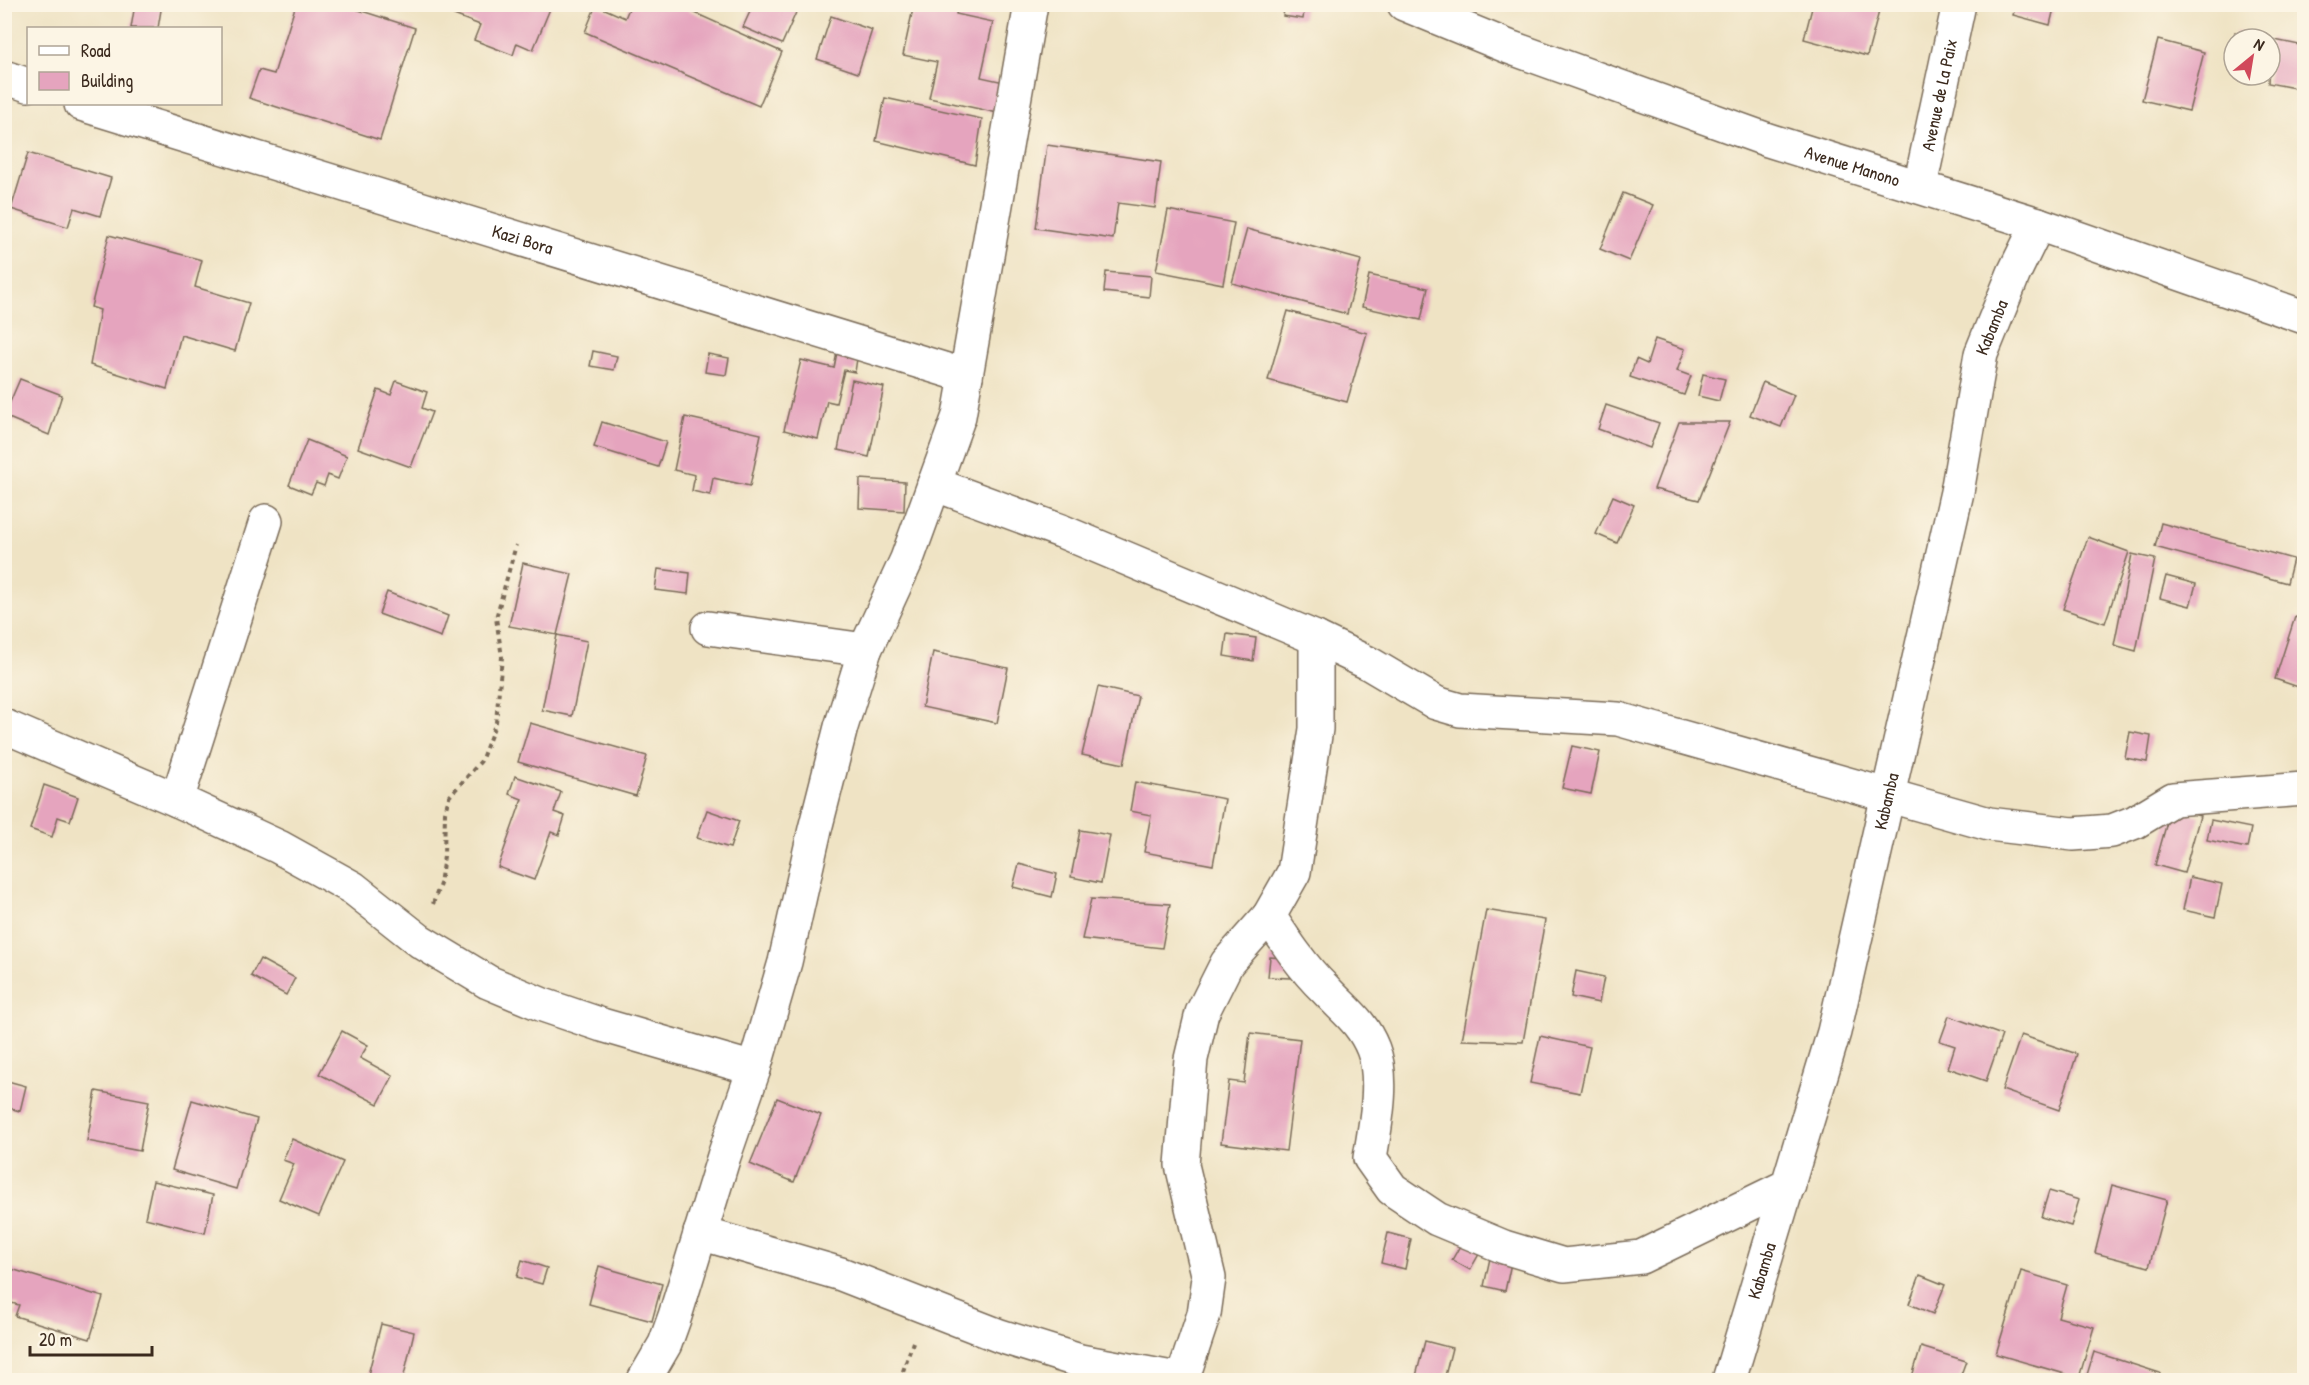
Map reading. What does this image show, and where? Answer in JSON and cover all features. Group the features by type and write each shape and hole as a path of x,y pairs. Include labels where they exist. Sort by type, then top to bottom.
{"street":[{"path":"644,1380 665,1344 754,1069 785,962 841,727 865,650 907,559 959,416 1031,4"},
{"name":"Avenue Manono","path":"1404,4 1509,47 1768,140 2038,224 2304,317"},
{"name":"Avenue de La Paix","path":"1920,186 1959,4"},
{"path":"4,77 27,85"},
{"name":"Kazi Bora","path":"84,105 966,376"},
{"name":"Kabamba","path":"1729,1380 1834,1032 1957,492 1981,354 2009,284 2038,224"},
{"path":"934,484 1061,531 1316,638 1370,664 1436,704 1492,713 1618,719 1886,797 1989,824 2073,834 2112,831 2135,822 2173,799 2304,789"},
{"path":"177,800 266,521"},
{"path":"708,628 865,650"},
{"path":"700,1233 841,1274 1000,1336 1068,1357 1182,1380 1204,1314 1209,1278 1182,1165 1191,1059 1202,1012 1227,963 1269,916 1294,872 1316,729 1316,638"},
{"path":"4,726 177,800 279,847 352,888 420,941 488,982 543,1005 691,1053 754,1069"},
{"path":"1269,916 1293,953 1324,990 1355,1016 1374,1050 1379,1098 1370,1158 1392,1189 1437,1219 1504,1247 1564,1265 1641,1257 1789,1185"}],"path":[{"path":"420,941 440,884 444,856 445,812 449,797 481,761 496,722 502,657 496,618 516,545"}],"building":[{"path":"135,4 162,4 158,27 131,27"},
{"path":"296,4 340,4 415,28 380,140 249,98 259,70 274,74"},
{"path":"458,4 552,4 533,50 517,43 513,55 474,40 480,25 454,15"},
{"path":"631,4 675,4 782,52 759,106 585,32 596,5 625,18"},
{"path":"914,4 958,4 956,14 993,22 981,77 1004,82 998,113 929,98 937,62 903,55"},
{"path":"1285,4 1305,4 1303,19 1283,16"},
{"path":"1813,4 1881,4 1867,56 1804,39"},
{"path":"2016,4 2055,4 2050,25 2013,15"},
{"path":"753,5 790,5 798,8 782,44 743,27"},
{"path":"831,16 872,30 858,73 817,59"},
{"path":"2158,40 2204,52 2189,111 2142,100"},
{"path":"2282,41 2304,46 2304,78 2302,78 2300,89 2282,86"},
{"path":"885,98 982,119 975,165 876,141"},
{"path":"1047,145 1161,162 1155,208 1118,203 1113,239 1036,228"},
{"path":"28,153 111,178 100,216 74,208 68,227 11,209"},
{"path":"1623,193 1653,205 1629,261 1600,249"},
{"path":"1168,210 1234,223 1223,284 1156,271"},
{"path":"1247,229 1361,260 1347,314 1232,283"},
{"path":"109,235 202,260 195,287 249,303 235,351 181,335 167,389 90,365 100,310 91,307"},
{"path":"1106,272 1151,276 1149,297 1104,292"},
{"path":"1369,275 1428,288 1421,320 1362,307"},
{"path":"1288,311 1367,333 1347,402 1268,380"},
{"path":"1655,339 1685,349 1677,371 1691,376 1684,395 1630,377 1636,359 1647,364"},
{"path":"839,342 859,345 855,372 844,370 836,403 827,401 818,439 784,430 801,360 834,368"},
{"path":"593,351 617,356 614,370 590,366"},
{"path":"708,354 729,358 726,375 705,372"},
{"path":"1703,374 1725,379 1719,401 1698,396"},
{"path":"20,379 62,395 49,435 4,416"},
{"path":"852,380 884,387 869,457 838,450"},
{"path":"396,381 427,392 422,408 432,412 411,467 358,448 378,390 391,395"},
{"path":"1763,382 1794,395 1781,427 1750,415"},
{"path":"1606,405 1659,423 1650,448 1598,429"},
{"path":"685,417 761,434 750,486 713,478 710,495 692,491 695,475 674,470"},
{"path":"602,422 666,442 658,467 594,447"},
{"path":"1679,422 1730,422 1699,500 1654,489"},
{"path":"307,440 347,456 338,479 328,475 324,486 316,483 311,494 289,485"},
{"path":"860,479 905,482 904,511 859,508"},
{"path":"1613,496 1634,505 1617,543 1596,534"},
{"path":"2161,523 2293,559 2287,583 2155,547"},
{"path":"2088,537 2129,552 2105,623 2063,609"},
{"path":"2132,554 2155,559 2136,651 2114,645"},
{"path":"523,563 572,574 557,635 509,626"},
{"path":"658,569 690,573 688,594 655,590"},
{"path":"2166,576 2196,584 2190,606 2160,598"},
{"path":"387,592 448,616 441,637 379,614"},
{"path":"2295,617 2304,620 2304,689 2275,679"},
{"path":"1227,634 1256,638 1253,661 1224,656"},
{"path":"557,635 587,641 572,716 542,710"},
{"path":"933,652 1008,668 997,723 922,707"},
{"path":"1098,687 1138,696 1124,764 1082,755"},
{"path":"530,723 647,756 636,796 518,762"},
{"path":"2130,732 2151,736 2147,762 2125,758"},
{"path":"1572,746 1600,752 1591,794 1562,788"},
{"path":"515,776 561,792 554,812 565,816 559,835 551,832 534,880 498,867 522,799 509,794"},
{"path":"1135,782 1225,799 1213,865 1144,852 1151,815 1130,811"},
{"path":"44,785 78,797 70,821 58,817 52,837 30,829"},
{"path":"2171,808 2200,816 2184,873 2155,865"},
{"path":"707,810 739,821 730,848 697,838"},
{"path":"2211,820 2251,828 2247,848 2207,840"},
{"path":"1080,830 1110,835 1101,883 1071,877"},
{"path":"1019,864 1057,874 1052,897 1013,887"},
{"path":"2190,877 2222,884 2215,917 2183,910"},
{"path":"1091,899 1170,904 1162,948 1082,939"},
{"path":"1486,910 1545,920 1523,1042 1462,1040"},
{"path":"1270,957 1292,959 1290,978 1268,977"},
{"path":"260,959 295,978 286,995 251,976"},
{"path":"1576,971 1604,977 1599,1003 1571,997"},
{"path":"1949,1016 2002,1035 1986,1081 1948,1068 1955,1046 1940,1041"},
{"path":"342,1031 368,1045 360,1058 393,1076 378,1104 319,1074"},
{"path":"1250,1033 1300,1039 1286,1151 1221,1143 1229,1081 1244,1083"},
{"path":"2021,1035 2077,1054 2059,1110 2002,1090"},
{"path":"1540,1036 1590,1047 1580,1093 1530,1083"},
{"path":"4,1080 26,1086 20,1111 4,1107"},
{"path":"96,1091 149,1101 140,1151 87,1141"},
{"path":"777,1098 821,1115 794,1182 750,1164"},
{"path":"192,1100 257,1119 236,1189 172,1170"},
{"path":"292,1139 343,1162 319,1216 279,1199 294,1164 283,1160"},
{"path":"153,1181 213,1195 205,1233 145,1218"},
{"path":"2112,1185 2167,1200 2149,1267 2095,1253"},
{"path":"2049,1191 2079,1200 2071,1226 2041,1217"},
{"path":"1388,1233 1411,1239 1405,1269 1381,1263"},
{"path":"1465,1237 1483,1247 1470,1270 1452,1260"},
{"path":"1492,1249 1513,1254 1505,1291 1484,1286"},
{"path":"522,1260 547,1268 542,1284 517,1277"},
{"path":"599,1266 662,1284 652,1321 589,1304"},
{"path":"8,1268 103,1297 90,1339 15,1316 19,1305 4,1301 4,1279"},
{"path":"2021,1271 2067,1285 2058,1317 2094,1327 2079,1378 1996,1354"},
{"path":"1920,1275 1945,1285 1933,1314 1909,1304"},
{"path":"381,1324 414,1332 403,1380 368,1375"},
{"path":"1425,1341 1452,1348 1444,1380 1415,1380"},
{"path":"1921,1347 1966,1361 1959,1380 1911,1380"},
{"path":"2094,1352 2160,1373 2158,1380 2086,1378"}]}
